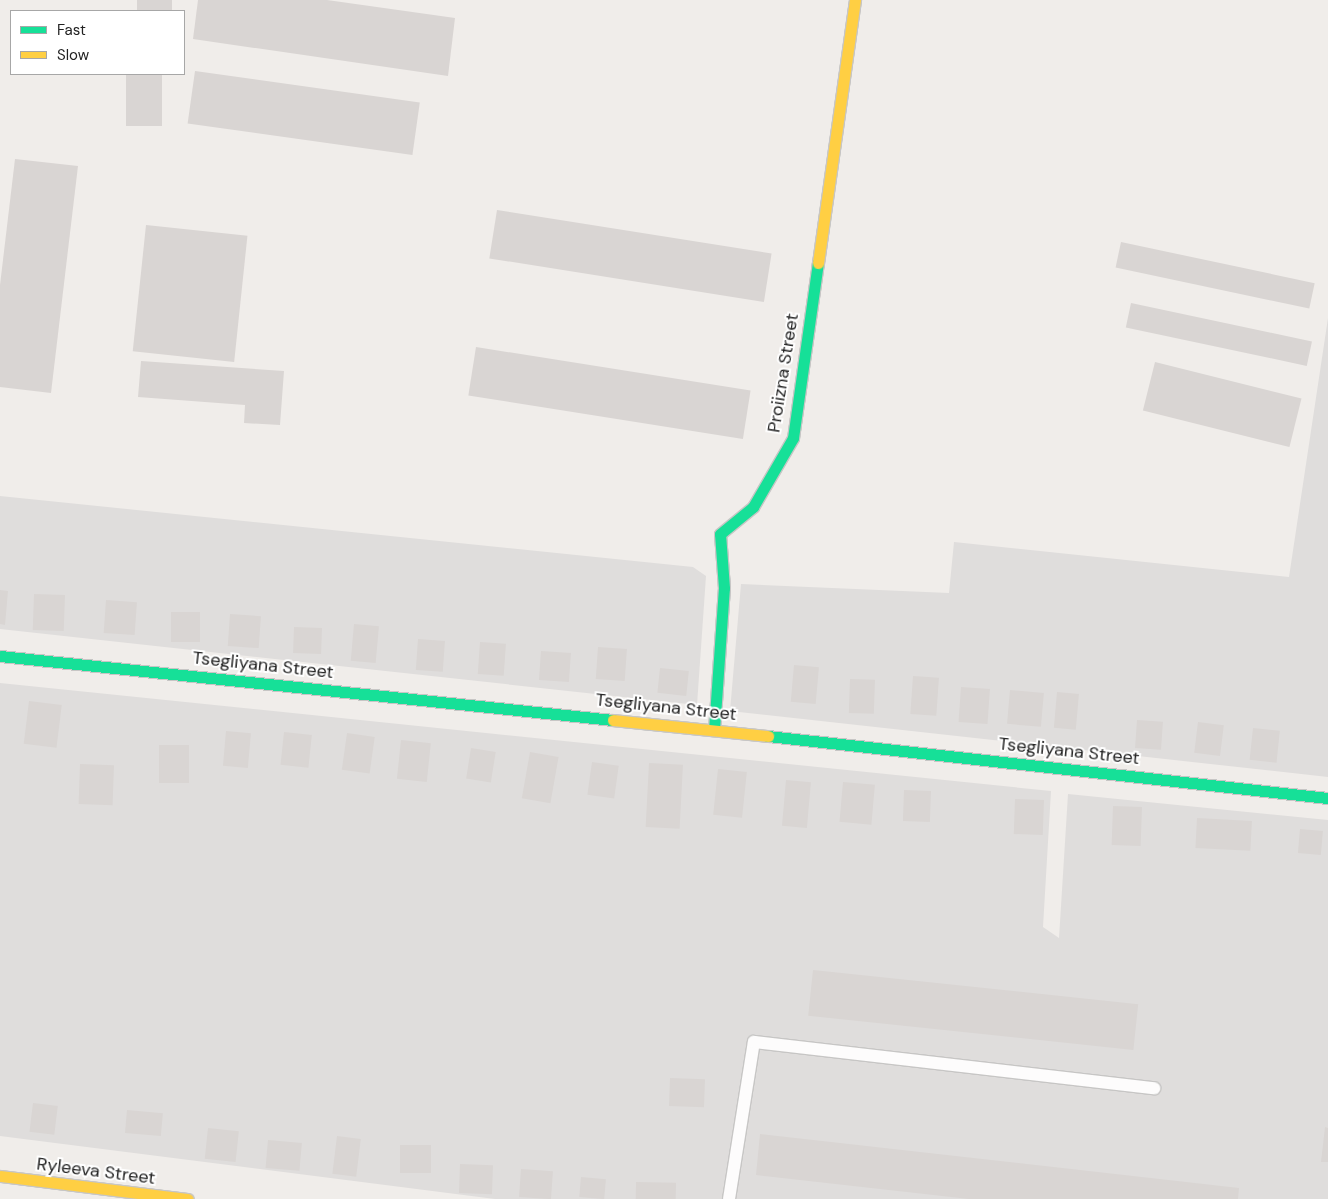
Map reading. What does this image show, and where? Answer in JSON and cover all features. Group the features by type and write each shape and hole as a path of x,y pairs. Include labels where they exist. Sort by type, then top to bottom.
{"street":[{"name":"Proiizna Street","path":"714,730 724,588 720,534 753,507 793,438 855,0"},
{"name":"Tsegliyana Street","path":"0,656 714,730 1328,798"},
{"name":"Ryleeva Street","path":"0,1176 188,1199"}],"lane":[{"path":"729,1199 754,1042 1154,1088"}],"shaded area":[{"path":"1328,318 1328,777 730,711 741,584 949,593 954,542 1289,577"},
{"path":"0,496 693,567 706,576 697,705 0,629"},
{"path":"0,683 1051,791 1043,927 1059,938 1068,794 1328,820 1328,1199 495,1199 0,1136"}],"building":[{"path":"137,0 172,0 172,10 137,10"},
{"path":"198,0 327,0 455,18 448,76 193,39"},
{"path":"195,71 420,103 412,155 188,123"},
{"path":"126,75 162,75 162,126 126,126"},
{"path":"15,159 78,166 51,393 0,387 0,285"},
{"path":"497,210 772,253 764,302 489,258"},
{"path":"146,225 247,236 234,362 133,351"},
{"path":"1121,242 1315,283 1309,309 1116,267"},
{"path":"1131,303 1312,341 1307,366 1126,327"},
{"path":"476,347 751,390 743,439 468,395"},
{"path":"141,361 284,371 280,425 244,423 245,405 138,397"},
{"path":"1155,362 1302,399 1289,447 1143,411"},
{"path":"0,590 8,591 5,625 0,624"},
{"path":"34,594 65,595 64,631 33,630"},
{"path":"106,600 137,602 135,635 104,633"},
{"path":"171,612 200,612 200,642 171,642"},
{"path":"230,614 261,616 259,648 228,646"},
{"path":"354,624 379,626 376,663 351,661"},
{"path":"294,627 322,628 321,654 293,653"},
{"path":"418,639 445,641 443,672 416,670"},
{"path":"480,642 506,644 504,676 478,674"},
{"path":"598,647 627,649 625,681 596,679"},
{"path":"541,651 571,653 569,682 539,680"},
{"path":"794,665 819,667 816,704 791,702"},
{"path":"660,668 689,671 686,696 657,693"},
{"path":"913,676 939,678 936,716 910,714"},
{"path":"850,679 875,680 874,714 849,713"},
{"path":"961,687 990,689 987,724 959,722"},
{"path":"1010,690 1044,693 1041,727 1007,724"},
{"path":"1057,692 1079,694 1076,730 1054,728"},
{"path":"29,701 62,705 57,748 24,744"},
{"path":"1137,720 1163,722 1161,750 1135,748"},
{"path":"1198,722 1224,725 1220,756 1194,753"},
{"path":"1253,728 1280,731 1277,763 1250,760"},
{"path":"226,731 251,733 248,768 223,766"},
{"path":"284,732 312,735 308,768 281,765"},
{"path":"347,733 375,737 370,774 342,770"},
{"path":"401,740 431,743 427,782 397,779"},
{"path":"159,745 189,745 189,783 159,783"},
{"path":"471,748 496,752 491,783 466,779"},
{"path":"530,752 559,757 550,803 522,798"},
{"path":"592,762 619,766 614,798 587,795"},
{"path":"649,763 683,765 680,829 646,827"},
{"path":"80,764 114,765 113,805 79,804"},
{"path":"718,769 747,772 742,818 713,815"},
{"path":"786,780 811,782 807,828 782,826"},
{"path":"843,782 875,785 871,825 840,822"},
{"path":"904,790 931,791 930,822 903,821"},
{"path":"1015,799 1044,800 1043,835 1014,834"},
{"path":"1113,806 1142,807 1141,846 1112,845"},
{"path":"1197,818 1252,821 1250,851 1195,848"},
{"path":"1300,829 1323,831 1321,855 1298,853"},
{"path":"813,970 1138,1004 1133,1050 808,1016"},
{"path":"670,1078 705,1079 704,1107 669,1106"},
{"path":"33,1103 58,1106 54,1135 29,1132"},
{"path":"127,1110 163,1113 161,1136 125,1133"},
{"path":"1325,1127 1328,1128 1328,1162 1321,1162"},
{"path":"208,1128 239,1131 236,1162 205,1159"},
{"path":"760,1134 1239,1188 1238,1199 969,1199 756,1175"},
{"path":"337,1136 361,1139 356,1177 332,1174"},
{"path":"268,1140 302,1143 299,1171 266,1168"},
{"path":"400,1145 431,1145 431,1173 400,1173"},
{"path":"460,1164 493,1165 492,1194 459,1193"},
{"path":"521,1169 553,1171 551,1199 519,1197"},
{"path":"581,1177 606,1179 604,1199 579,1197"},
{"path":"636,1182 676,1183 676,1199 636,1199"}],"traffic: fast":[{"path":"714,730 724,588 720,534 753,507 793,438 818,263"},
{"path":"0,656 613,720"},
{"path":"768,736 1328,798"}],"traffic: slow":[{"path":"818,263 855,0"},
{"path":"613,720 768,736"},
{"path":"0,1176 188,1199"}]}
